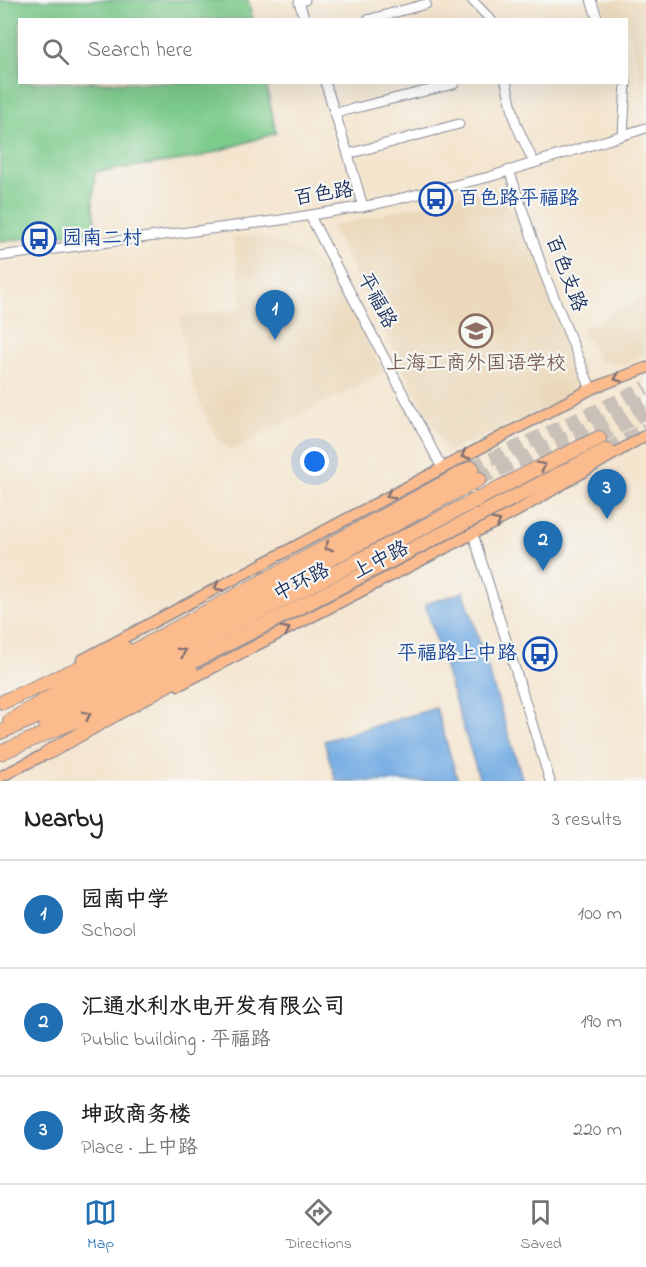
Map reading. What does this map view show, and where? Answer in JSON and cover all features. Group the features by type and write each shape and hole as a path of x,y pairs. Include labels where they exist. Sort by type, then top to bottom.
{"highway":[{"name":"中环路","path":"0,727 57,693 127,675 534,470 603,444 357,577 0,732"},
{"name":"中环路","path":"0,753 127,675 475,474 154,641 127,675"},
{"path":"47,753 357,577"},
{"path":"2,703 108,655 154,641"}],"main road":[{"path":"2,703 591,390 646,368"},
{"name":"上中路","path":"0,777 518,511 646,435"}],"street":[{"path":"304,18 299,2 305,0"},
{"path":"472,0 489,18"},
{"path":"591,0 597,18"},
{"path":"374,18 426,4"},
{"path":"326,84 363,207"},
{"path":"335,113 454,84"},
{"path":"506,84 516,124 534,163"},
{"path":"623,135 626,84"},
{"path":"348,154 459,124"},
{"name":"百色路","path":"0,256 310,216 363,207 451,187 646,128"},
{"name":"百色支路","path":"509,170 543,270 591,390"},
{"name":"平福路","path":"310,216 442,468"},
{"path":"473,534 550,781"}],"shaded area":[{"path":"601,0 646,0 646,118 643,87 628,28 628,18 606,17"},
{"name":"上海工商外国语学校","path":"493,187 529,233 591,389 447,452 331,227"},
{"path":"258,235 300,251 330,274 384,372 231,450 217,438 201,405 186,363 180,317 243,309 233,237"},
{"path":"646,296 646,354 622,366 599,360 581,329"}],"green space":[{"path":"0,0 248,0 253,18 18,18 18,84 266,84 276,133 196,158 95,172 93,206 97,231 0,241"}],"water":[{"path":"464,592 523,781 480,781 425,604"},
{"path":"436,708 458,781 336,781 324,741"}],"tunnel":[{"path":"472,468 646,388"},
{"path":"479,479 646,402"},
{"path":"599,438 646,411"},
{"path":"607,450 646,429"}],"place":[{"name":"百色路平福路","path":"436,199"},
{"name":"园南二村","path":"39,239"},
{"name":"上海工商外国语学校","path":"476,331"},
{"name":"园南中学","path":"275,340"},
{"name":"坤政商务楼","path":"607,519"},
{"name":"汇通水利水电开发有限公司","path":"543,571"},
{"name":"平福路上中路","path":"540,654"}]}
